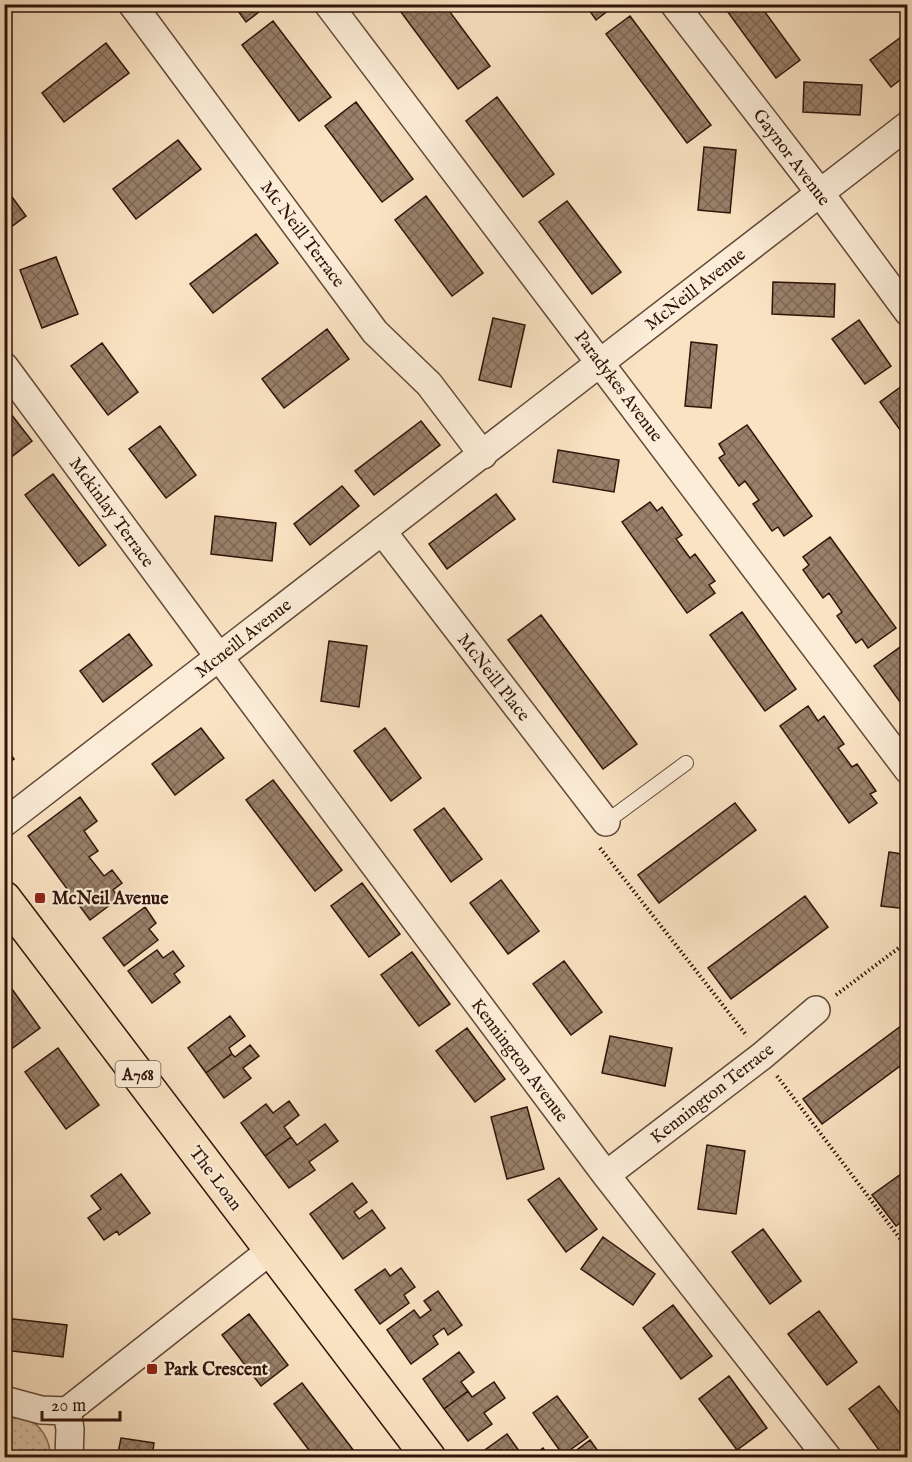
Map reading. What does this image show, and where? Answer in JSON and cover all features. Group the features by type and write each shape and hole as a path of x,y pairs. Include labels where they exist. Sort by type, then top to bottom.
{"main road":[{"name":"The Loan","path":"4,898 429,1458"}],"street":[{"name":"Mc Neill Terrace","path":"132,4 375,332 429,384 483,455"},
{"name":"Paradykes Avenue","path":"328,4 908,770"},
{"name":"Gaynor Avenue","path":"674,4 820,193 908,312"},
{"name":"McNeill Avenue","path":"483,455 908,125"},
{"name":"Mckinlay Terrace","path":"4,366 219,657"},
{"name":"Mcneill Avenue","path":"4,823 483,455"},
{"name":"McNeill Place","path":"382,531 606,822"},
{"name":"Kennington Avenue","path":"219,657 606,1174 828,1458"},
{"name":"Kennington Terrace","path":"606,1174 762,1056 816,1010"},
{"path":"4,1400 41,1410 67,1411 271,1250"},
{"path":"67,1411 70,1429 69,1458"}],"lane":[{"path":"606,822 686,763"}],"path":[{"path":"816,1010 908,942"}],"shaded area":[{"path":"4,1417 25,1419 36,1425 47,1439 50,1457 5,1457"}],"building":[{"path":"4,4 23,4 4,19"},
{"path":"233,4 269,4 246,22"},
{"path":"395,4 444,4 490,66 458,89"},
{"path":"585,4 617,4 596,20"},
{"path":"722,4 759,4 800,60 776,78"},
{"path":"630,16 711,125 687,143 606,34"},
{"path":"273,21 331,97 299,121 242,45"},
{"path":"908,32 908,74 891,87 870,60"},
{"path":"106,43 129,73 64,122 42,93"},
{"path":"804,82 862,85 860,115 803,112"},
{"path":"497,97 554,174 523,197 466,121"},
{"path":"356,102 413,179 382,202 325,126"},
{"path":"178,140 201,169 136,219 113,189"},
{"path":"704,147 736,150 730,213 698,210"},
{"path":"4,186 26,216 4,232"},
{"path":"426,196 483,273 452,296 395,220"},
{"path":"567,201 621,272 592,294 539,222"},
{"path":"256,234 278,263 213,313 190,284"},
{"path":"56,257 78,314 42,328 20,270"},
{"path":"773,282 835,284 834,317 772,314"},
{"path":"493,318 525,325 511,387 479,380"},
{"path":"859,320 891,366 865,384 832,339"},
{"path":"327,329 349,359 284,408 262,379"},
{"path":"691,342 717,345 711,408 685,406"},
{"path":"102,343 138,392 108,415 71,366"},
{"path":"906,383 908,386 908,441 880,402"},
{"path":"4,405 32,441 6,461 4,460"},
{"path":"421,421 440,445 374,495 355,471"},
{"path":"747,425 812,516 784,536 778,527 772,531 753,504 759,500 745,481 739,486 719,458 725,454 719,444"},
{"path":"160,426 196,475 166,498 129,449"},
{"path":"558,450 619,460 614,492 553,482"},
{"path":"53,474 106,545 79,566 25,495"},
{"path":"342,486 359,506 310,545 294,524"},
{"path":"496,494 515,519 447,569 429,544"},
{"path":"650,502 657,511 662,507 682,535 676,539 690,558 695,554 715,581 709,585 715,593 687,613 622,522"},
{"path":"215,516 276,523 272,561 211,554"},
{"path":"830,537 896,628 868,648 862,639 856,643 837,616 842,612 829,593 823,598 803,570 809,565 803,557"},
{"path":"742,612 796,689 765,711 710,635"},
{"path":"541,615 637,744 603,769 508,640"},
{"path":"129,634 152,665 103,702 80,671"},
{"path":"329,641 367,646 359,707 321,701"},
{"path":"908,643 908,713 874,666"},
{"path":"808,706 818,721 824,716 844,744 838,748 852,767 857,764 876,791 870,794 877,803 849,823 780,726"},
{"path":"201,728 224,758 175,795 152,764"},
{"path":"385,728 421,778 391,801 354,751"},
{"path":"4,745 14,759 4,766"},
{"path":"273,780 342,870 315,891 246,800"},
{"path":"80,797 97,821 84,831 98,851 89,857 104,876 112,870 122,883 113,890 119,898 90,920 28,836"},
{"path":"735,803 756,830 659,903 638,875"},
{"path":"444,808 482,859 451,882 414,830"},
{"path":"889,852 908,855 908,909 881,906"},
{"path":"501,880 539,931 508,954 470,903"},
{"path":"362,883 400,934 369,957 331,906"},
{"path":"805,896 828,927 731,999 708,968"},
{"path":"145,907 156,923 149,929 158,940 124,966 103,938"},
{"path":"157,950 163,958 173,951 184,966 174,974 180,982 152,1003 128,971"},
{"path":"412,952 450,1004 419,1026 381,975"},
{"path":"564,961 602,1012 571,1035 533,984"},
{"path":"4,978 40,1028 10,1050 4,1043"},
{"path":"230,1016 245,1036 229,1048 232,1054 206,1073 188,1048"},
{"path":"905,1023 908,1026 908,1060 822,1124 803,1099"},
{"path":"467,1028 505,1079 475,1102 436,1051"},
{"path":"610,1036 672,1048 665,1086 602,1073"},
{"path":"250,1045 259,1056 243,1068 251,1078 224,1098 206,1073 232,1054 235,1057"},
{"path":"58,1048 99,1105 66,1129 25,1072"},
{"path":"289,1101 299,1115 284,1127 291,1137 265,1156 241,1123 266,1104 273,1113"},
{"path":"527,1107 544,1169 507,1179 491,1117"},
{"path":"325,1124 338,1141 309,1162 315,1170 289,1188 265,1156 291,1137 297,1145"},
{"path":"707,1145 745,1151 736,1214 698,1209"},
{"path":"908,1169 908,1217 896,1226 872,1195"},
{"path":"121,1174 150,1213 119,1235 117,1231 104,1240 88,1218 101,1209 91,1196"},
{"path":"559,1178 597,1229 566,1252 528,1200"},
{"path":"352,1183 367,1202 354,1212 359,1219 372,1210 385,1228 343,1259 310,1214"},
{"path":"763,1229 801,1281 770,1304 732,1252"},
{"path":"603,1237 655,1274 633,1305 581,1269"},
{"path":"401,1268 415,1287 404,1295 409,1303 380,1324 355,1290 385,1269 390,1276"},
{"path":"438,1291 462,1325 448,1335 444,1328 433,1336 438,1344 411,1364 387,1330 414,1310 420,1318 431,1310 424,1301"},
{"path":"673,1305 712,1356 681,1379 643,1328"},
{"path":"819,1311 857,1362 827,1385 788,1334"},
{"path":"249,1314 288,1365 261,1386 222,1335"},
{"path":"4,1318 67,1325 63,1357 4,1350"},
{"path":"459,1352 474,1372 461,1382 468,1391 444,1409 423,1379"},
{"path":"729,1376 767,1428 737,1450 699,1399"},
{"path":"494,1382 505,1398 484,1413 492,1424 468,1441 444,1409 468,1391 472,1397"},
{"path":"302,1383 357,1455 354,1458 315,1458 274,1404"},
{"path":"879,1386 908,1424 908,1444 890,1458 885,1458 849,1409"},
{"path":"557,1396 588,1437 563,1455 533,1413"},
{"path":"507,1434 524,1458 480,1458 478,1455"},
{"path":"121,1438 154,1443 152,1458 117,1458"},
{"path":"590,1440 603,1458 566,1458"},
{"path":"543,1448 550,1458 530,1458"}],"place":[{"name":"McNeil Avenue","path":"40,898"},
{"name":"Park Crescent","path":"152,1369"}]}
